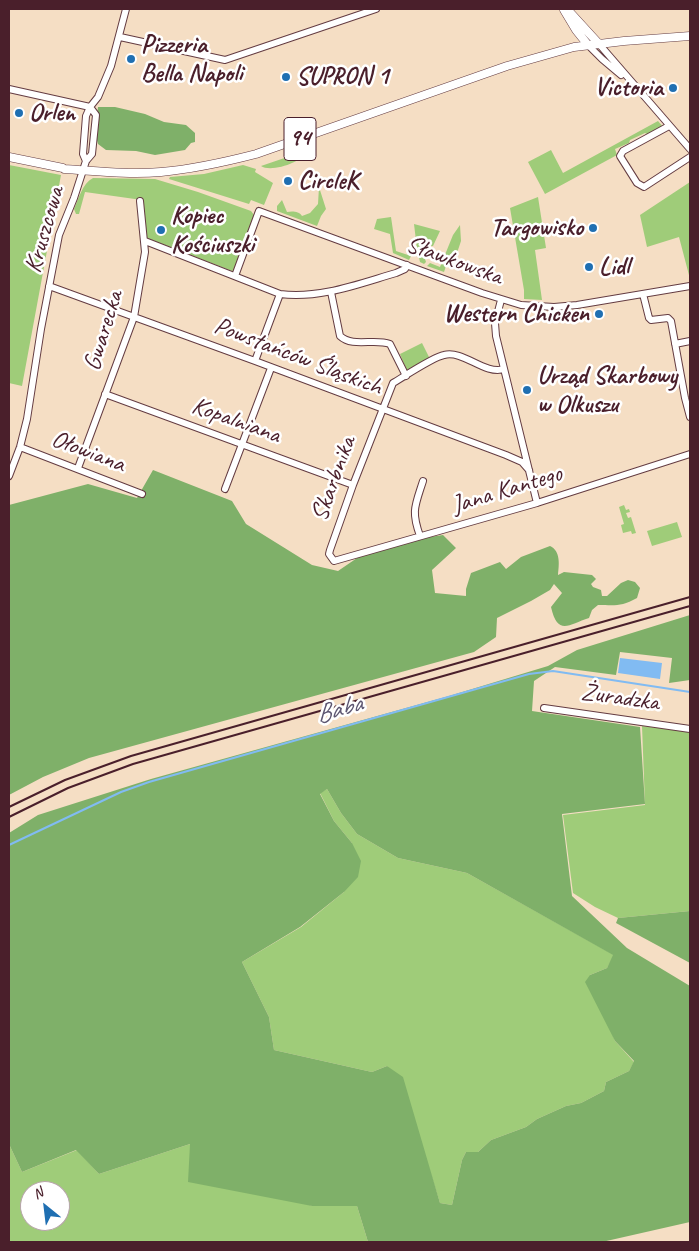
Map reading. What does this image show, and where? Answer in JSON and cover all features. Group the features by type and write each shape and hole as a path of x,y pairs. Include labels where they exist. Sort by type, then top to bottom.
{"main road":[{"path":"565,9 599,44"},
{"path":"565,9 581,37 588,45"},
{"path":"581,37 591,35"},
{"name":"94","path":"9,157 64,169 106,172 161,172 224,163 256,154 508,66 560,50 588,45 690,36"}],"street":[{"path":"9,89 90,107 96,115 96,124 92,154 86,161 83,154 86,116 90,107 98,97 111,66 126,9"},
{"path":"120,37 225,60 376,9"},
{"path":"599,44 690,149"},
{"path":"588,45 602,60 632,84"},
{"path":"669,126 624,151 620,156 637,183 644,187 690,157"},
{"name":"Kruszcowa","path":"9,476 20,447 27,419 61,229 86,161"},
{"name":"Gwarecka","path":"78,468 134,317 145,252 140,201"},
{"name":"Sławkowska","path":"235,276 259,211 501,300 521,305 554,307 690,286"},
{"path":"145,241 280,294 331,292 396,273 405,269 407,265"},
{"name":"Powstańców Śląskich","path":"50,286 516,459 522,462 529,470"},
{"path":"331,292 340,336 350,342 390,344 406,376"},
{"path":"255,361 280,294"},
{"path":"643,294 651,320 668,318 671,321 690,417"},
{"path":"501,300 495,330 536,503"},
{"path":"675,344 690,341"},
{"name":"Skarbnika","path":"334,561 329,554 330,550 392,383 446,354 457,356 494,371 504,369"},
{"path":"225,489 271,368"},
{"name":"Kopalniana","path":"105,394 353,485"},
{"name":"Ołowiana","path":"20,447 142,494"},
{"name":"Jana Kantego","path":"334,561 536,503 690,454"},
{"path":"420,536 414,515 415,505 423,482"},
{"name":"Żuradzka","path":"544,708 690,728"}],"green space":[{"path":"98,107 115,107 145,114 164,122 186,125 195,133 195,142 191,143 185,150 155,155 136,151 106,150 98,144 95,133"},
{"path":"658,121 664,128 649,135 645,133 630,140 629,143 615,149 617,155 545,194 528,162 551,150 563,173"},
{"path":"308,150 300,159 287,165 272,168 261,166"},
{"path":"9,165 61,175 22,386 9,383"},
{"path":"243,165 256,169 255,172 273,183 264,205 251,200 249,204 169,179 170,177 204,174"},
{"path":"93,178 155,179 251,211 254,215 253,220 234,270 232,271 147,238 142,200 85,192 79,214 76,214 74,209 81,192"},
{"path":"690,182 690,279 679,237 647,247 640,215"},
{"path":"319,187 326,209 317,226 277,211 277,206 282,200 287,212 297,212 302,216 310,213 318,204"},
{"path":"538,197 546,248 535,250 542,300 524,299 510,208"},
{"path":"391,217 396,251 411,256 409,260 393,253 390,234 374,229 377,219"},
{"path":"414,224 440,231 433,246 427,246 424,256 426,262 424,264 420,262"},
{"path":"460,225 461,241 456,256 450,254 444,272 427,266 430,263 440,267 453,235"},
{"path":"422,343 430,359 407,371 400,354"},
{"path":"153,470 232,501 246,524 312,565 338,571 360,556 416,539 443,535 456,548 432,570 435,593 466,596 471,573 500,562 506,569 521,557 550,546 554,548 558,555 558,575 564,572 592,575 596,579 591,584 593,587 601,590 602,596 607,596 621,583 628,580 635,582 640,588 637,598 618,605 598,605 592,610 589,618 565,626 557,622 551,607 562,593 554,584 550,590 497,618 496,637 474,652 89,758 43,777 9,795 9,505 88,484 137,498"},
{"path":"624,505 626,510 629,509 630,512 626,513 628,518 631,517 636,533 632,534 631,531 623,533 621,525 624,524 619,507"},
{"path":"677,522 682,537 652,546 647,531"},
{"path":"690,615 690,680 669,683 672,658 620,652 616,675 555,667 534,681 532,711 640,727 645,804 562,814 572,896 627,948 690,986 690,1222 602,1242 368,1242 357,1206 312,1206 188,1182 190,1144 99,1174 76,1150 22,1172 9,1144 9,833 38,815 151,779 449,696 548,666 577,650","holes":["327,789 341,813 357,834 398,858 467,873 613,955 607,968 590,975 585,982 615,1041 634,1061 629,1071 606,1082 604,1091 581,1103 566,1106 537,1119 526,1127 491,1140 478,1152 466,1152 462,1160 452,1205 440,1203 403,1077 387,1066 372,1072 274,1050 269,1017 242,962 300,927 344,892 358,877 361,861 352,843 334,821 320,794"]},
{"path":"642,726 690,732 690,911 618,918 595,907 573,893 563,815 645,805"},
{"path":"327,789 341,813 357,834 398,858 467,873 614,955 607,968 590,975 615,1041 634,1062 629,1071 606,1082 604,1091 581,1103 566,1106 537,1119 526,1127 491,1140 478,1152 466,1152 462,1160 452,1205 440,1203 427,1162 387,1066 372,1072 274,1050 269,1017 242,962 301,927 344,892 352,843 334,821 320,793"},
{"path":"690,911 690,963 616,923 618,918"},
{"path":"9,1144 22,1172 77,1150 99,1174 190,1144 312,1206 357,1206 368,1242 9,1242"}],"water":[{"path":"620,658 662,663 660,679 618,673"}],"waterway":[{"name":"Baba","path":"9,845 121,792 149,782 529,674 553,671 690,692"}],"railway":[{"path":"9,807 65,780 131,756 690,597"},
{"path":"9,817 68,788 133,764 690,606"}],"place":[{"name":"Pizzeria Bella Napoli","path":"131,59"},
{"name":"SUPRON 1","path":"286,77"},
{"name":"Victoria","path":"673,88"},
{"name":"Orlen","path":"19,113"},
{"name":"CircleK","path":"288,181"},
{"name":"Targowisko","path":"593,228"},
{"name":"Kopiec Kościuszki","path":"161,230"},
{"name":"Lidl","path":"589,267"},
{"name":"Western Chicken","path":"599,314"},
{"name":"Urząd Skarbowy w Olkuszu","path":"527,390"}]}
